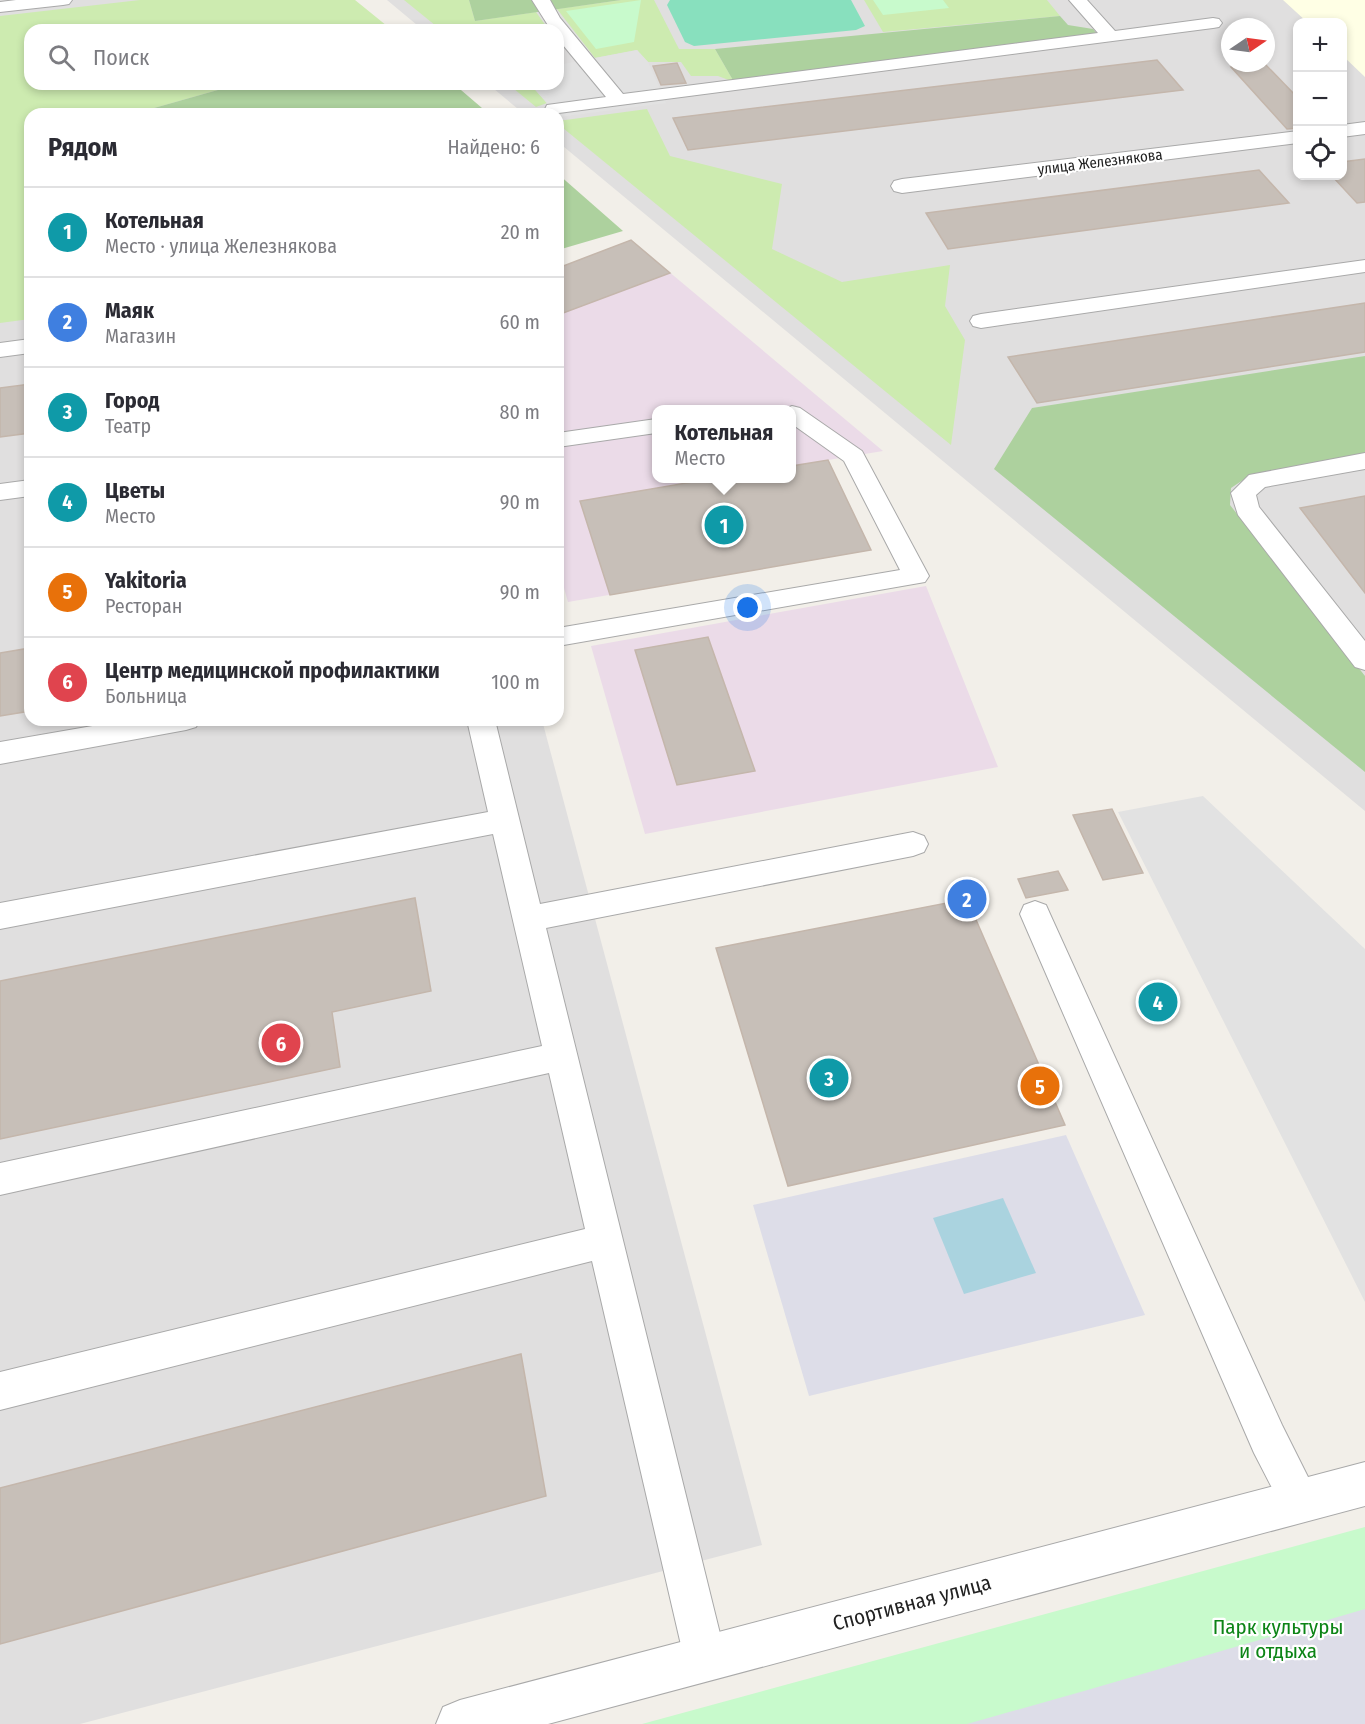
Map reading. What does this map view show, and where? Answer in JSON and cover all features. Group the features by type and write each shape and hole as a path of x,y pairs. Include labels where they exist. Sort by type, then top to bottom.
{"street":[{"path":"1347,130 1365,128"},
{"name":"улица Железнякова","path":"902,186 1293,138"},
{"name":"Спортивная улица","path":"460,1724 1365,1484"}],"lane":[{"path":"0,7 63,0"},
{"path":"541,0 555,24"},
{"path":"1078,0 1111,37"},
{"path":"562,108 1213,23"},
{"path":"564,35 619,101"},
{"path":"981,321 1365,266"},
{"path":"0,350 24,347"},
{"path":"564,636 915,576 854,456 796,416"},
{"path":"564,439 652,427"},
{"path":"1365,461 1258,481 1243,493 1247,509 1365,660"},
{"path":"0,492 24,489"},
{"path":"0,753 152,726"},
{"path":"482,726 705,1658"},
{"path":"0,916 505,820"},
{"path":"529,919 913,844"},
{"path":"1035,914 1268,1439 1300,1501"},
{"path":"0,1179 562,1056"},
{"path":"0,1391 606,1241"}],"shaded area":[{"path":"0,0 348,0 94,24 24,24 24,90 375,90 379,108 24,108 24,726 544,726 762,1545 80,1724 0,1724"},
{"path":"387,0 1365,0 1365,811 564,147 564,108 517,108 495,90 564,90 564,24 416,24"},
{"path":"1283,0 1365,0 1365,77 1347,60 1347,18 1303,18"},
{"path":"637,50 648,62 666,103 564,116 564,108 551,108 535,90 564,90 564,64"},
{"path":"631,240 883,451 828,460 871,550 568,602 564,588 564,266"},
{"path":"926,586 998,767 645,834 591,646"},
{"path":"1203,796 1365,949 1365,1302 1118,812"},
{"path":"1066,1135 1145,1315 809,1396 753,1205"},
{"path":"1365,1609 1365,1724 967,1724 1084,1691"}],"green space":[{"path":"140,0 355,0 385,24 24,24 24,90 218,90 154,108 24,108 24,320 0,323 0,16"},
{"path":"404,0 469,0 475,21 536,12 545,24 434,24"},
{"path":"469,0 621,0 475,21"},
{"path":"621,0 654,0 679,49 715,49 734,82 718,76 691,76 681,62 648,62 637,50 595,58 557,9"},
{"path":"641,0 634,42 596,49 566,11"},
{"path":"670,0 851,0 865,26 856,30 694,46 685,42 667,5"},
{"path":"864,0 1047,0 1060,16 883,32"},
{"path":"873,0 943,0 949,8 883,15"},
{"path":"1060,16 1068,25 1093,29 1098,35 734,82 715,49"},
{"path":"218,90 461,90 482,108 154,108"},
{"path":"515,90 535,90 547,103 536,107"},
{"path":"647,109 670,156 782,184 772,249 842,282 950,265 945,306 965,340 951,445 564,129 564,120"},
{"path":"564,179 623,231 564,248"},
{"path":"1365,356 1365,455 1249,476 1231,488 1230,505 1365,676 1365,772 994,469 1032,408"},
{"name":"Парк культуры и отдыха","path":"1365,1527 1365,1724 642,1724"}],"water":[{"path":"1003,1198 1036,1273 964,1294 933,1218"}],"building":[{"path":"1157,60 1183,90 688,150 673,118"},
{"path":"677,63 686,83 661,85 653,66"},
{"path":"1236,72 1273,72 1293,93 1293,128 1287,129"},
{"path":"1365,159 1365,202 1357,203 1336,180 1347,180 1347,161"},
{"path":"1259,170 1289,203 948,249 926,213"},
{"path":"631,240 670,273 564,313 564,266"},
{"path":"1365,303 1365,352 1037,403 1008,357"},
{"path":"24,385 24,434 0,437 0,388"},
{"path":"828,460 871,550 610,595 580,501 686,483 796,483 796,465"},
{"path":"1365,496 1365,593 1300,508"},
{"path":"708,637 755,771 677,785 635,650"},
{"path":"24,649 24,712 0,716 0,653"},
{"path":"1112,809 1143,873 1103,880 1073,815"},
{"path":"1058,871 1068,890 1026,898 1018,879"},
{"path":"415,898 431,991 332,1012 340,1067 0,1139 0,981"},
{"path":"967,899 1065,1125 788,1186 716,948"},
{"path":"521,1354 546,1496 0,1644 0,1488"}],"place":[{"name":"Котельная","path":"724,525"},
{"name":"Маяк","path":"967,899"},
{"name":"Цветы","path":"1158,1002"},
{"name":"Центр медицинской профилактики","path":"281,1043"},
{"name":"Город","path":"829,1078"},
{"name":"Yakitoria","path":"1040,1086"}]}
